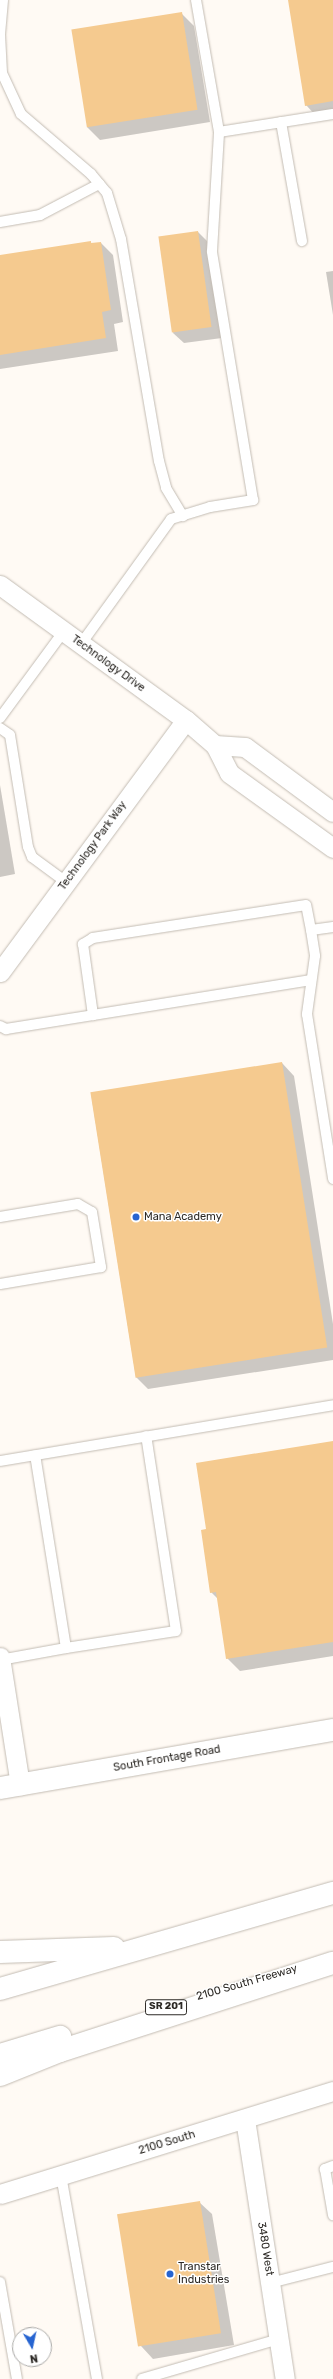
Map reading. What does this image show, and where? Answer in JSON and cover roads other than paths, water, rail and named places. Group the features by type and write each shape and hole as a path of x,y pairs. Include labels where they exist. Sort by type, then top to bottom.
{"main road":[{"name":"South Frontage Road","path":"10,1786 333,1730"},
{"path":"0,1989 333,1893"},
{"path":"0,1952 147,1946"},
{"name":"2100 South Freeway","path":"0,2055 333,1958"},
{"path":"0,2075 60,2051 333,1964"}],"street":[{"name":"Technology Drive","path":"0,585 186,720 215,745 229,774 333,848"},
{"name":"Technology Park Way","path":"0,972 186,720"},
{"path":"215,745 245,747 333,812"},
{"path":"0,1658 10,1786"},
{"name":"2100 South","path":"0,2194 333,2091"},
{"name":"3480 West","path":"245,2119 285,2379"}],"lane":[{"path":"3,0 0,35 2,73 21,114 91,174 107,193 122,239 159,462 166,488 183,516"},
{"path":"81,644 171,519 210,507 253,500 212,250 220,132 196,0"},
{"path":"220,132 333,114"},
{"path":"282,122 302,241"},
{"path":"0,222 40,215 99,184"},
{"path":"0,718 64,631"},
{"path":"0,728 10,735 28,847 32,857 66,882"},
{"path":"93,1015 83,944 93,938 306,905 315,956 307,1014 333,1179"},
{"path":"311,930 333,927"},
{"path":"0,1026 6,1029 311,980"},
{"path":"0,1217 78,1204 92,1212 101,1267 0,1284"},
{"path":"0,1461 333,1405"},
{"path":"0,1658 176,1631 146,1436"},
{"path":"35,1455 66,1648"},
{"path":"333,2166 325,2169 333,2215"},
{"path":"62,2175 97,2379"},
{"path":"270,2283 333,2267"},
{"path":"0,2282 17,2379"},
{"path":"142,2379 279,2339"}],"place":[{"name":"Mana Academy","path":"136,1217"},
{"name":"Transtar Industries","path":"170,2274"}]}
